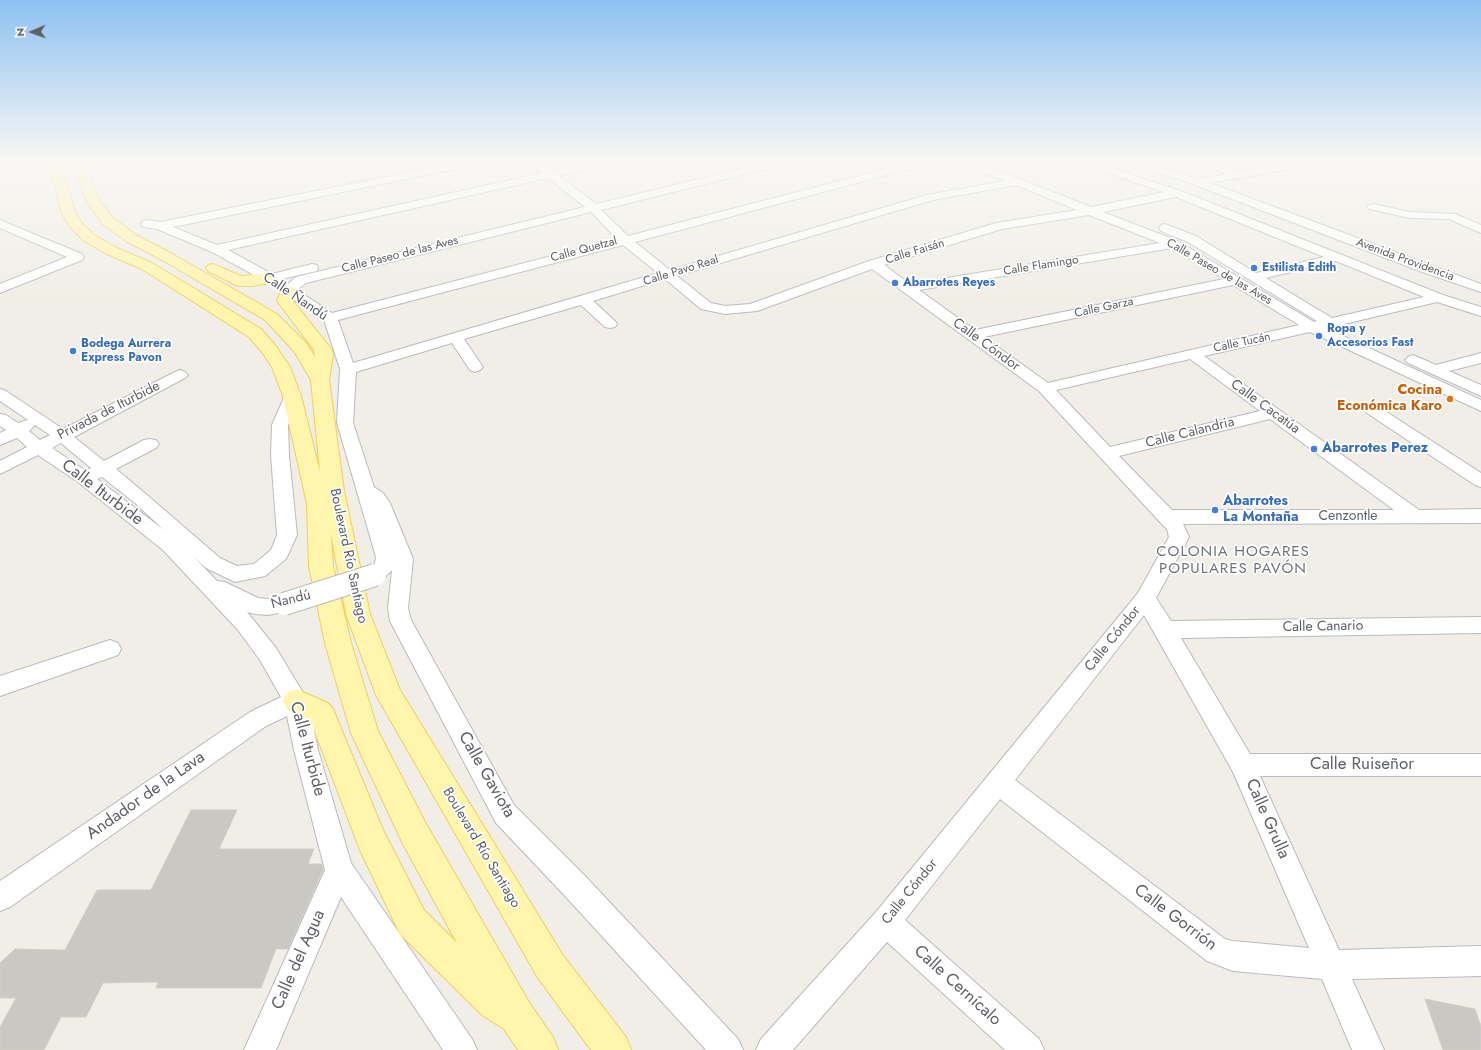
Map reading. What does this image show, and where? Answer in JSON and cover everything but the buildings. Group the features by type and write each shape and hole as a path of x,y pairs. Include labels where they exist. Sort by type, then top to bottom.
{"main road":[{"name":"Boulevard Río Santiago","path":"67,208 75,224 89,238 112,251 148,266 255,333 270,349 281,367 292,396 318,504 321,566 338,643 365,733 414,834 517,1017 540,1050"},
{"name":"Boulevard Río Santiago","path":"99,208 108,220 131,238 169,258 271,317 301,348 320,380 333,491 358,614 389,695 550,966 613,1050"},
{"path":"148,266 169,258 202,263 238,281 251,281 270,278"},
{"path":"288,291 285,301 323,350 324,355 320,380"},
{"path":"296,701 318,711 323,717 371,839 412,922 494,1003 517,1017"}],"street":[{"path":"160,226 247,208"},
{"path":"216,249 399,208"},
{"name":"Calle Paseo de las Aves","path":"270,278 567,208"},
{"name":"Calle Paseo de las Aves","path":"288,291 301,280 569,208"},
{"name":"Calle Faisán","path":"593,208 624,239 667,276 706,306 726,310 752,308 874,264 1000,226 1102,208"},
{"name":"Calle Quetzal","path":"330,318 742,208"},
{"name":"Calle Pavo Real","path":"348,369 894,208"},
{"name":"Calle Paseo de las Aves","path":"1082,208 1174,244 1312,327 1481,406"},
{"name":"Calle Paseo de las Aves","path":"1115,208 1192,239 1330,323 1481,391"},
{"path":"1215,208 1438,298 1481,312"},
{"name":"Avenida Providencia","path":"1266,208 1481,288"},
{"path":"1378,208 1405,214 1450,216 1481,230"},
{"path":"0,224 78,257 0,289"},
{"name":"Calle Ñandú","path":"147,224 160,226 216,249 270,278 330,318 348,369 345,423 386,557 384,566 376,575"},
{"name":"Calle Flamingo","path":"907,288 1174,244"},
{"path":"1254,277 1339,257"},
{"name":"Calle Cóndor","path":"772,1050 886,922 1145,599 1179,537 1176,527 1045,388 874,264"},
{"name":"Calle Garza","path":"973,335 1235,281"},
{"name":"Calle Tucán","path":"1045,388 1438,298"},
{"path":"584,300 610,324"},
{"path":"456,338 475,367"},
{"name":"Calle Cacatúa","path":"1192,354 1415,516"},
{"path":"1435,370 1481,358"},
{"name":"Privada de Iturbide","path":"0,468 38,447 180,375"},
{"name":"Calle Iturbide","path":"0,394 62,435 147,504 213,563 235,574 258,571 274,560 283,545 287,523 280,455 280,425 292,396"},
{"path":"1373,410 1481,481"},
{"name":"Calle Calandria","path":"1107,453 1274,413"},
{"name":"Calle Iturbide","path":"0,419 18,430 38,447 84,478 170,545 246,624 276,665 296,701 306,750 339,870 461,1050"},
{"path":"0,440 38,420"},
{"path":"84,478 150,444"},
{"name":"Calle Gaviota","path":"365,490 377,498 381,503 403,559 398,608 401,621 505,814 576,887 727,1050"},
{"name":"Cenzontle","path":"1167,517 1481,516"},
{"path":"202,579 213,563"},
{"name":"Ñandú","path":"202,579 255,606 268,607 284,604 376,575"},
{"name":"Calle Grulla","path":"1145,599 1165,630 1244,765 1368,1050"},
{"name":"Calle Canario","path":"1165,630 1481,625"},
{"path":"0,686 110,649"},
{"name":"Andador de la Lava","path":"0,898 258,719 296,701"},
{"name":"Calle Ruiseñor","path":"1244,765 1481,765"},
{"name":"Calle Gorrión","path":"998,782 1217,951 1233,956 1331,964 1481,961"},
{"name":"Calle del Agua","path":"260,1050 339,870"},
{"name":"Calle Cernícalo","path":"886,922 1028,1050"}],"place":[{"name":"Estilista Edith","path":"1254,268"},
{"name":"Abarrotes Reyes","path":"895,283"},
{"name":"Ropa y Accesorios Fast","path":"1319,336"},
{"name":"Bodega Aurrera Express Pavon","path":"73,351"},
{"name":"Cocina Económica Karo","path":"1450,399"},
{"name":"Abarrotes Perez","path":"1314,449"},
{"name":"Abarrotes La Montaña","path":"1215,510"}],"district":[{"name":"COLONIA HOGARES POPULARES PAVÓN","path":"1233,560"}]}
